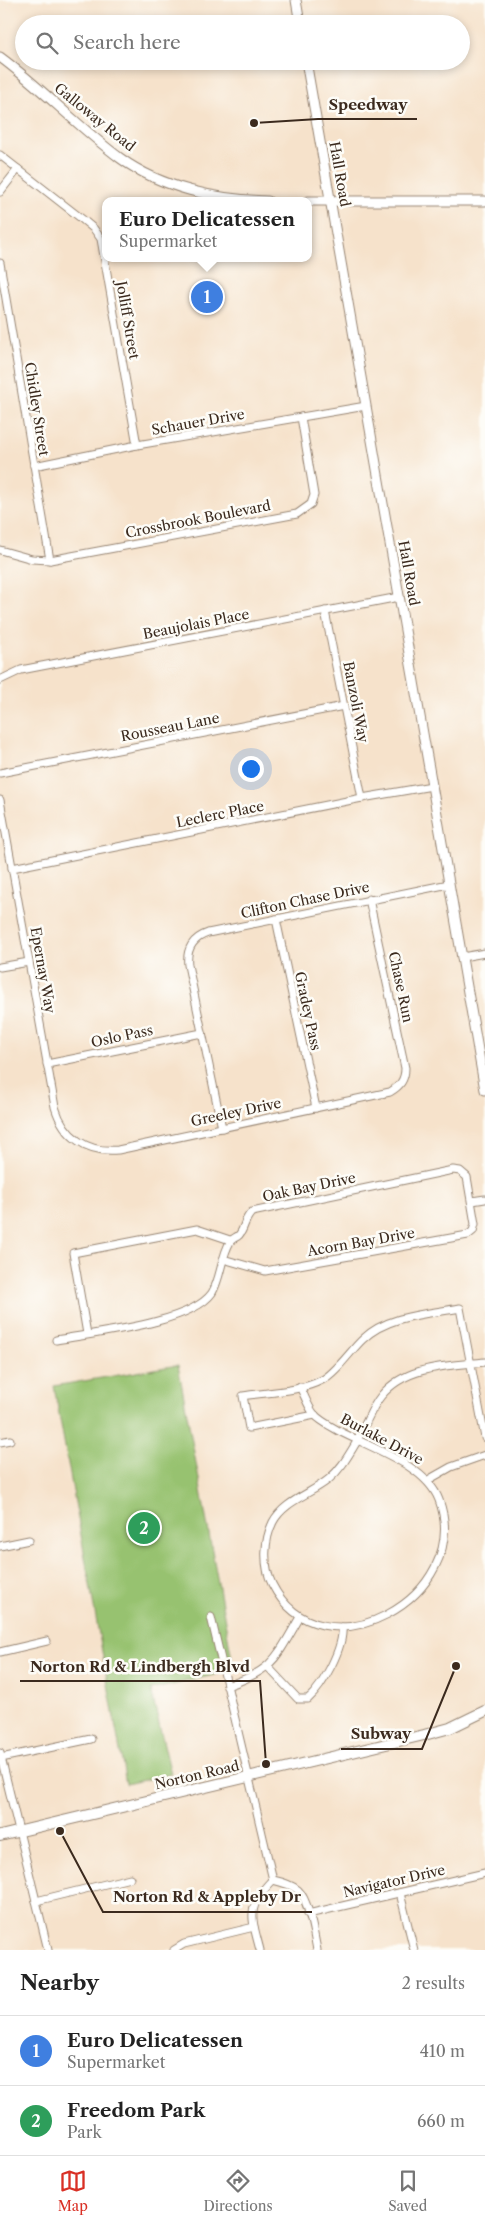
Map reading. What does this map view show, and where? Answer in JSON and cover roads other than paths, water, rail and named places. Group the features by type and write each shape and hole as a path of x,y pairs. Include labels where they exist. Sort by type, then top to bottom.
{"main road":[{"name":"Norton Road","path":"0,1836 441,1731 485,1711"}],"street":[{"path":"296,0 298,15"},
{"name":"Galloway Road","path":"0,57 15,70"},
{"name":"Galloway Road","path":"15,70 71,118 134,166 181,187 209,195 229,197"},
{"name":"Hall Road","path":"308,70 485,1090"},
{"name":"Jolliff Street","path":"0,155 88,224 100,239 102,250"},
{"path":"0,192 18,169"},
{"path":"312,201 485,201"},
{"name":"Jolliff Street","path":"104,262 138,445"},
{"name":"Chidley Street","path":"0,263 50,560"},
{"name":"Schauer Drive","path":"34,466 138,445 366,406"},
{"name":"Crossbrook Boulevard","path":"0,550 32,559 50,560 296,514 311,504 314,495 301,417"},
{"name":"Beaujolais Place","path":"0,680 21,670 400,598"},
{"name":"Banzoli Way","path":"325,611 362,798"},
{"name":"Rousseau Lane","path":"0,773 344,706"},
{"name":"Leclerc Place","path":"12,868 362,798 432,786"},
{"name":"Epernay Way","path":"0,800 47,1064 59,1118 73,1138"},
{"name":"Clifton Chase Drive","path":"202,1032 188,965 188,951 194,940 202,935 449,884"},
{"name":"Chase Run","path":"369,899 405,1068 402,1081"},
{"name":"Gradey Pass","path":"276,919 316,1108"},
{"path":"462,957 485,953"},
{"path":"0,967 29,962"},
{"path":"202,1032 222,1128"},
{"name":"Oslo Pass","path":"47,1064 202,1032"},
{"name":"Greeley Drive","path":"73,1138 88,1147 109,1151 390,1092 402,1081"},
{"name":"Oak Bay Drive","path":"56,1340 166,1320 202,1303 212,1292 230,1240 239,1235 246,1217 252,1212 453,1170 460,1171 467,1177 472,1201"},
{"path":"472,1201 485,1199"},
{"name":"Acorn Bay Drive","path":"223,1259 265,1271 460,1238 468,1235 475,1228 472,1201"},
{"path":"87,1334 73,1252 197,1229 230,1240"},
{"path":"300,1387 315,1415 249,1428 243,1396 300,1387 324,1379 364,1337 394,1320 460,1308 485,1438"},
{"path":"227,1686 249,1678 268,1667 300,1617 286,1606 270,1582 266,1568 266,1542 273,1522 283,1508 318,1488 339,1469 380,1397 394,1382 407,1375 424,1370 485,1362"},
{"name":"Burlake Drive","path":"300,1617 326,1625 342,1627 384,1617 420,1590 434,1569 441,1554 444,1538 444,1519 438,1497 428,1480 418,1470 357,1440 315,1415"},
{"path":"0,1442 10,1440"},
{"path":"428,1480 451,1467 485,1455"},
{"path":"0,1546 29,1540"},
{"path":"211,1617 272,1880"},
{"path":"268,1667 298,1699 308,1699 335,1659 343,1636 342,1627"},
{"path":"0,1652 47,1641"},
{"path":"48,1950 1,1756 91,1739"},
{"name":"Navigator Drive","path":"308,1914 485,1873"},
{"path":"36,1901 130,1878"},
{"path":"272,1880 290,1884 300,1892 317,1950"},
{"path":"260,1950 252,1916 254,1904 258,1896 272,1880"},
{"path":"400,1893 414,1950"},
{"path":"174,1950 184,1944 254,1927"}],"place":[{"name":"Speedway","path":"254,123"},
{"name":"Euro Delicatessen","path":"207,297"},
{"name":"Freedom Park","path":"144,1528"},
{"name":"Subway","path":"456,1666"},
{"name":"Norton Rd & Lindbergh Blvd","path":"266,1764"},
{"name":"Norton Rd & Appleby Dr","path":"60,1831"}]}
